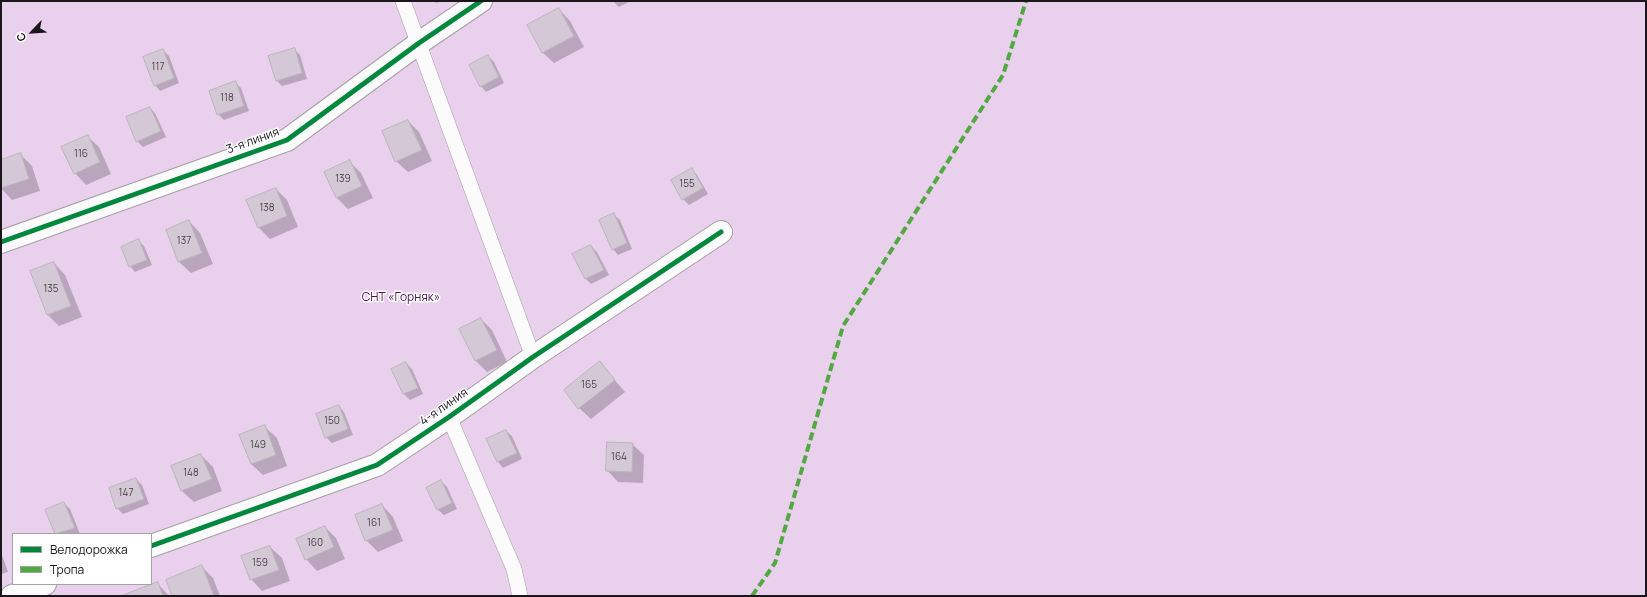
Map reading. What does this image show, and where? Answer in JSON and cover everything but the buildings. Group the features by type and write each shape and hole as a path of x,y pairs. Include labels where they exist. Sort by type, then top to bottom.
{"street":[{"name":"3-я линия","path":"1,242 287,140 419,44 482,1"},
{"name":"4-я линия","path":"152,546 377,465 449,417 533,357 721,232"},
{"path":"12,596 42,585"}],"lane":[{"path":"404,1 533,357"},
{"path":"449,417 514,569 520,596"}],"green space":[{"name":"СНТ «Горняк»","path":"1,1 1646,1 1646,596 1,596"}],"marked path":[{"path":"752,596 775,563 843,326 1003,75 1026,1"}],"cycle path":[{"path":"1,242 287,140 419,43 481,1"},
{"path":"152,546 377,465 449,417 533,357 721,232"}]}
